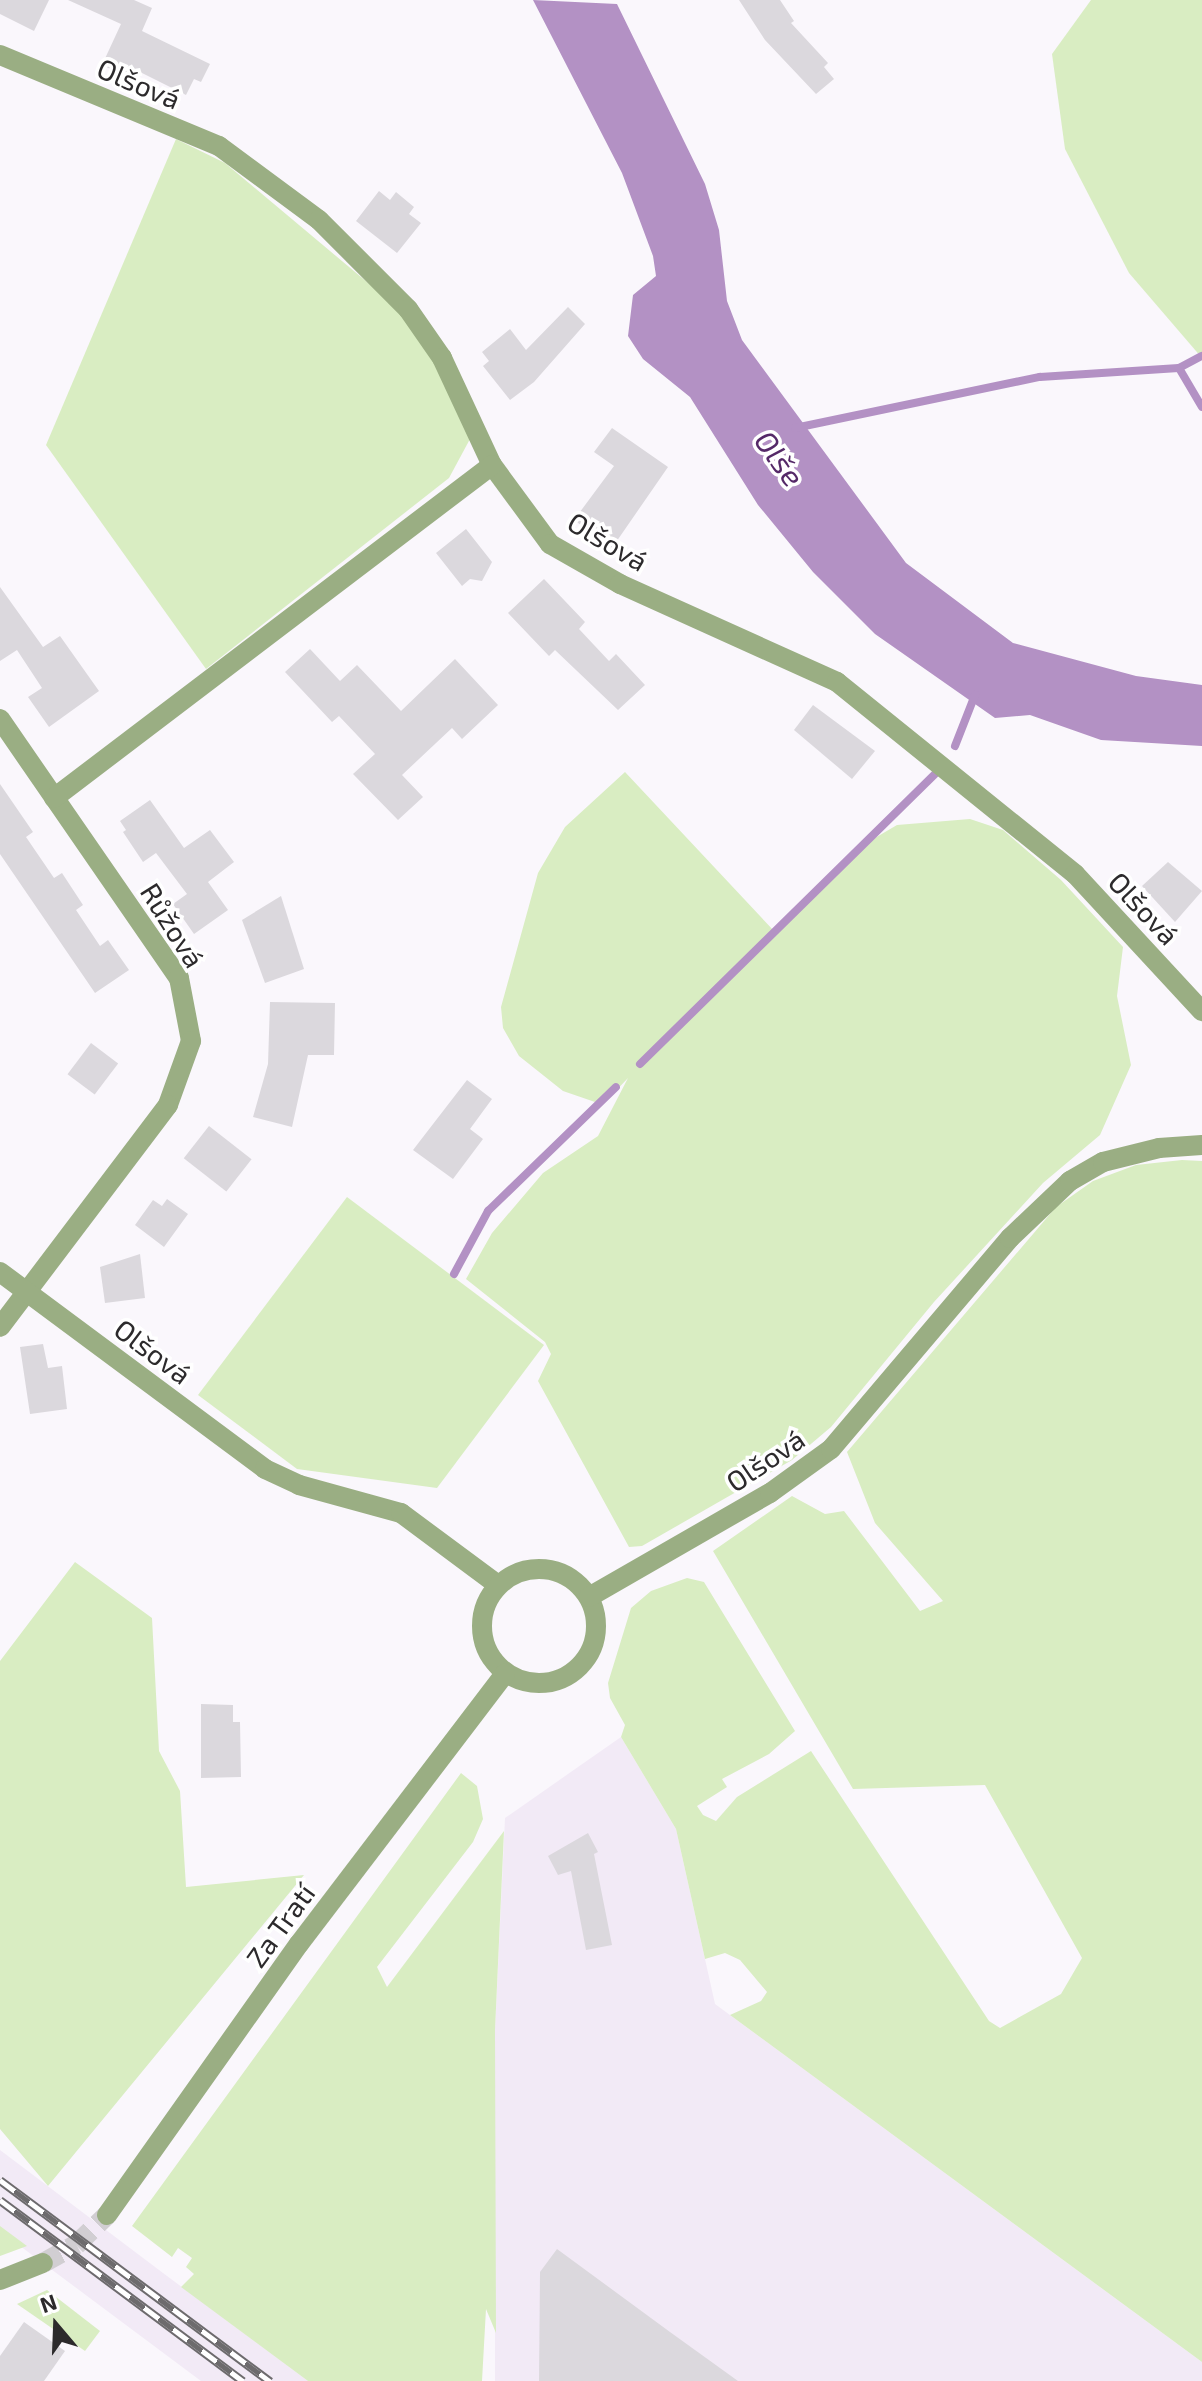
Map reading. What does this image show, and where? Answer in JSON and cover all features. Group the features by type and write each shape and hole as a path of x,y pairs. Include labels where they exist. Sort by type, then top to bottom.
{"street":[{"name":"Olšová","path":"0,55 219,146 319,220 417,321 442,358 492,465 550,544 620,584 837,682 1075,874 1202,1011"},
{"path":"54,798 492,465"},
{"name":"Růžová","path":"0,719 179,978 191,1041 168,1105 0,1327"},
{"name":"Olšová","path":"589,1597 770,1493 831,1449 1010,1238 1070,1181 1103,1162 1159,1148 1202,1145"},
{"name":"Olšová","path":"0,1272 265,1469 299,1485 401,1513 498,1585"},
{"path":"557,1571 589,1597 597,1632 582,1665 547,1684 525,1683 505,1674 488,1655 481,1631 484,1606 498,1585 515,1573 557,1571"},
{"name":"Za Tratí","path":"107,2215 299,1944 505,1674"},
{"path":"0,2280 43,2263"}],"shaded area":[{"path":"621,1737 676,1829 715,2004 1202,2362 1202,2381 495,2381 495,2030 505,1818"},
{"path":"0,2150 308,2381 201,2381 0,2231"}],"green space":[{"path":"1091,0 1202,0 1202,358 1129,273 1065,149 1052,54"},
{"path":"176,139 225,163 404,313 435,358 470,439 449,478 206,669 46,445"},
{"path":"625,772 775,932 863,845 897,825 970,819 1003,830 1061,880 1123,947 1117,996 1131,1065 1100,1135 1043,1183 934,1302 831,1427 792,1460 642,1546 629,1547 538,1381 551,1354 545,1342 466,1279 492,1233 543,1173 598,1136 628,1078 610,1097 595,1102 563,1091 519,1056 503,1028 501,1007 538,873 565,827"},
{"path":"1202,1161 1202,2362 730,2015 761,2001 767,1992 740,1960 725,1953 705,1959 676,1829 621,1737 625,1725 610,1698 608,1683 631,1608 651,1591 687,1578 704,1582 795,1731 769,1754 722,1779 727,1787 697,1806 703,1815 716,1821 737,1797 811,1751 989,2021 1000,2028 1061,1994 1082,1958 985,1785 853,1789 713,1551 792,1496 825,1514 844,1511 920,1611 943,1601 875,1523 847,1452 1056,1207 1093,1181 1136,1165"},
{"path":"347,1197 544,1345 437,1488 297,1469 198,1395"},
{"path":"75,1562 152,1618 159,1751 180,1791 186,1887 304,1875 48,2186 0,2129 0,1661"},
{"path":"461,1773 477,1786 483,1819 473,1842 377,1967 387,1987 504,1831 495,2030 496,2333 486,2309 482,2381 308,2381 181,2287 194,2274 186,2267 192,2258 178,2248 172,2257 132,2226"},
{"path":"0,2226 27,2246 0,2256"},
{"path":"47,2290 100,2331 85,2351 17,2304"}],"water":[{"name":"Olše","path":"533,0 617,4 705,184 719,230 727,301 742,340 906,563 1013,643 1136,676 1202,685 1202,746 1101,740 1030,715 995,718 875,634 813,572 758,505 690,397 643,359 628,336 633,295 656,276 653,256 622,173"}],"building":[{"path":"0,0 49,0 34,31 0,14"},
{"path":"68,0 134,0 152,8 142,31 210,64 201,82 194,79 186,95 136,70 132,79 102,65 121,24"},
{"path":"739,0 780,0 794,21 791,23 828,63 824,67 834,79 816,94 765,40"},
{"path":"379,191 390,200 396,192 414,207 409,214 421,223 397,253 356,221"},
{"path":"568,307 585,324 534,382 510,400 483,366 489,361 482,352 510,329 526,350"},
{"path":"612,428 668,467 612,548 574,520 614,466 594,452"},
{"path":"466,529 492,562 482,581 470,579 462,586 436,553"},
{"path":"544,579 585,622 579,629 609,661 616,654 645,685 618,710 555,650 549,656 508,613"},
{"path":"0,587 43,647 60,636 99,691 49,727 28,697 42,688 17,650 0,661"},
{"path":"310,649 340,681 357,665 401,711 455,659 498,705 462,739 452,728 402,775 423,797 398,820 353,774 375,754 339,716 332,722 285,672"},
{"path":"813,705 875,751 852,779 794,730"},
{"path":"0,784 33,832 26,837 54,878 62,873 83,905 76,910 100,946 108,940 129,970 95,993 0,854"},
{"path":"150,800 184,848 210,830 234,862 208,882 228,910 194,934 173,904 187,894 156,853 143,862 123,832 126,830 120,821"},
{"path":"1168,862 1202,891 1175,922 1142,886"},
{"path":"281,896 304,969 265,983 242,920"},
{"path":"270,1002 335,1003 334,1055 308,1055 292,1127 253,1117 268,1064"},
{"path":"91,1043 118,1063 95,1095 68,1074"},
{"path":"467,1080 492,1099 470,1129 483,1139 453,1179 413,1150"},
{"path":"209,1126 252,1159 226,1192 184,1158"},
{"path":"167,1199 188,1214 164,1247 135,1225 153,1200 162,1206"},
{"path":"140,1254 145,1298 105,1303 100,1267"},
{"path":"43,1344 48,1368 62,1366 67,1409 30,1414 20,1347"},
{"path":"201,1704 233,1705 233,1722 240,1722 241,1777 201,1778"},
{"path":"588,1833 598,1852 594,1854 612,1945 586,1950 571,1871 558,1875 548,1856"},
{"path":"557,2249 738,2381 539,2381 540,2272"},
{"path":"24,2322 65,2351 44,2381 0,2381 0,2356"}],"waterway":[{"path":"1179,368 1202,356"},
{"name":"Olše","path":"795,428 1040,377 1179,368 1202,407"},
{"path":"955,746 975,695"},
{"path":"640,1064 937,772"},
{"path":"454,1274 488,1211 616,1087"}],"tunnel":[{"path":"43,2263 76,2245 107,2215"}],"railway":[{"path":"0,2180 270,2381"},
{"path":"0,2200 243,2381"}]}
